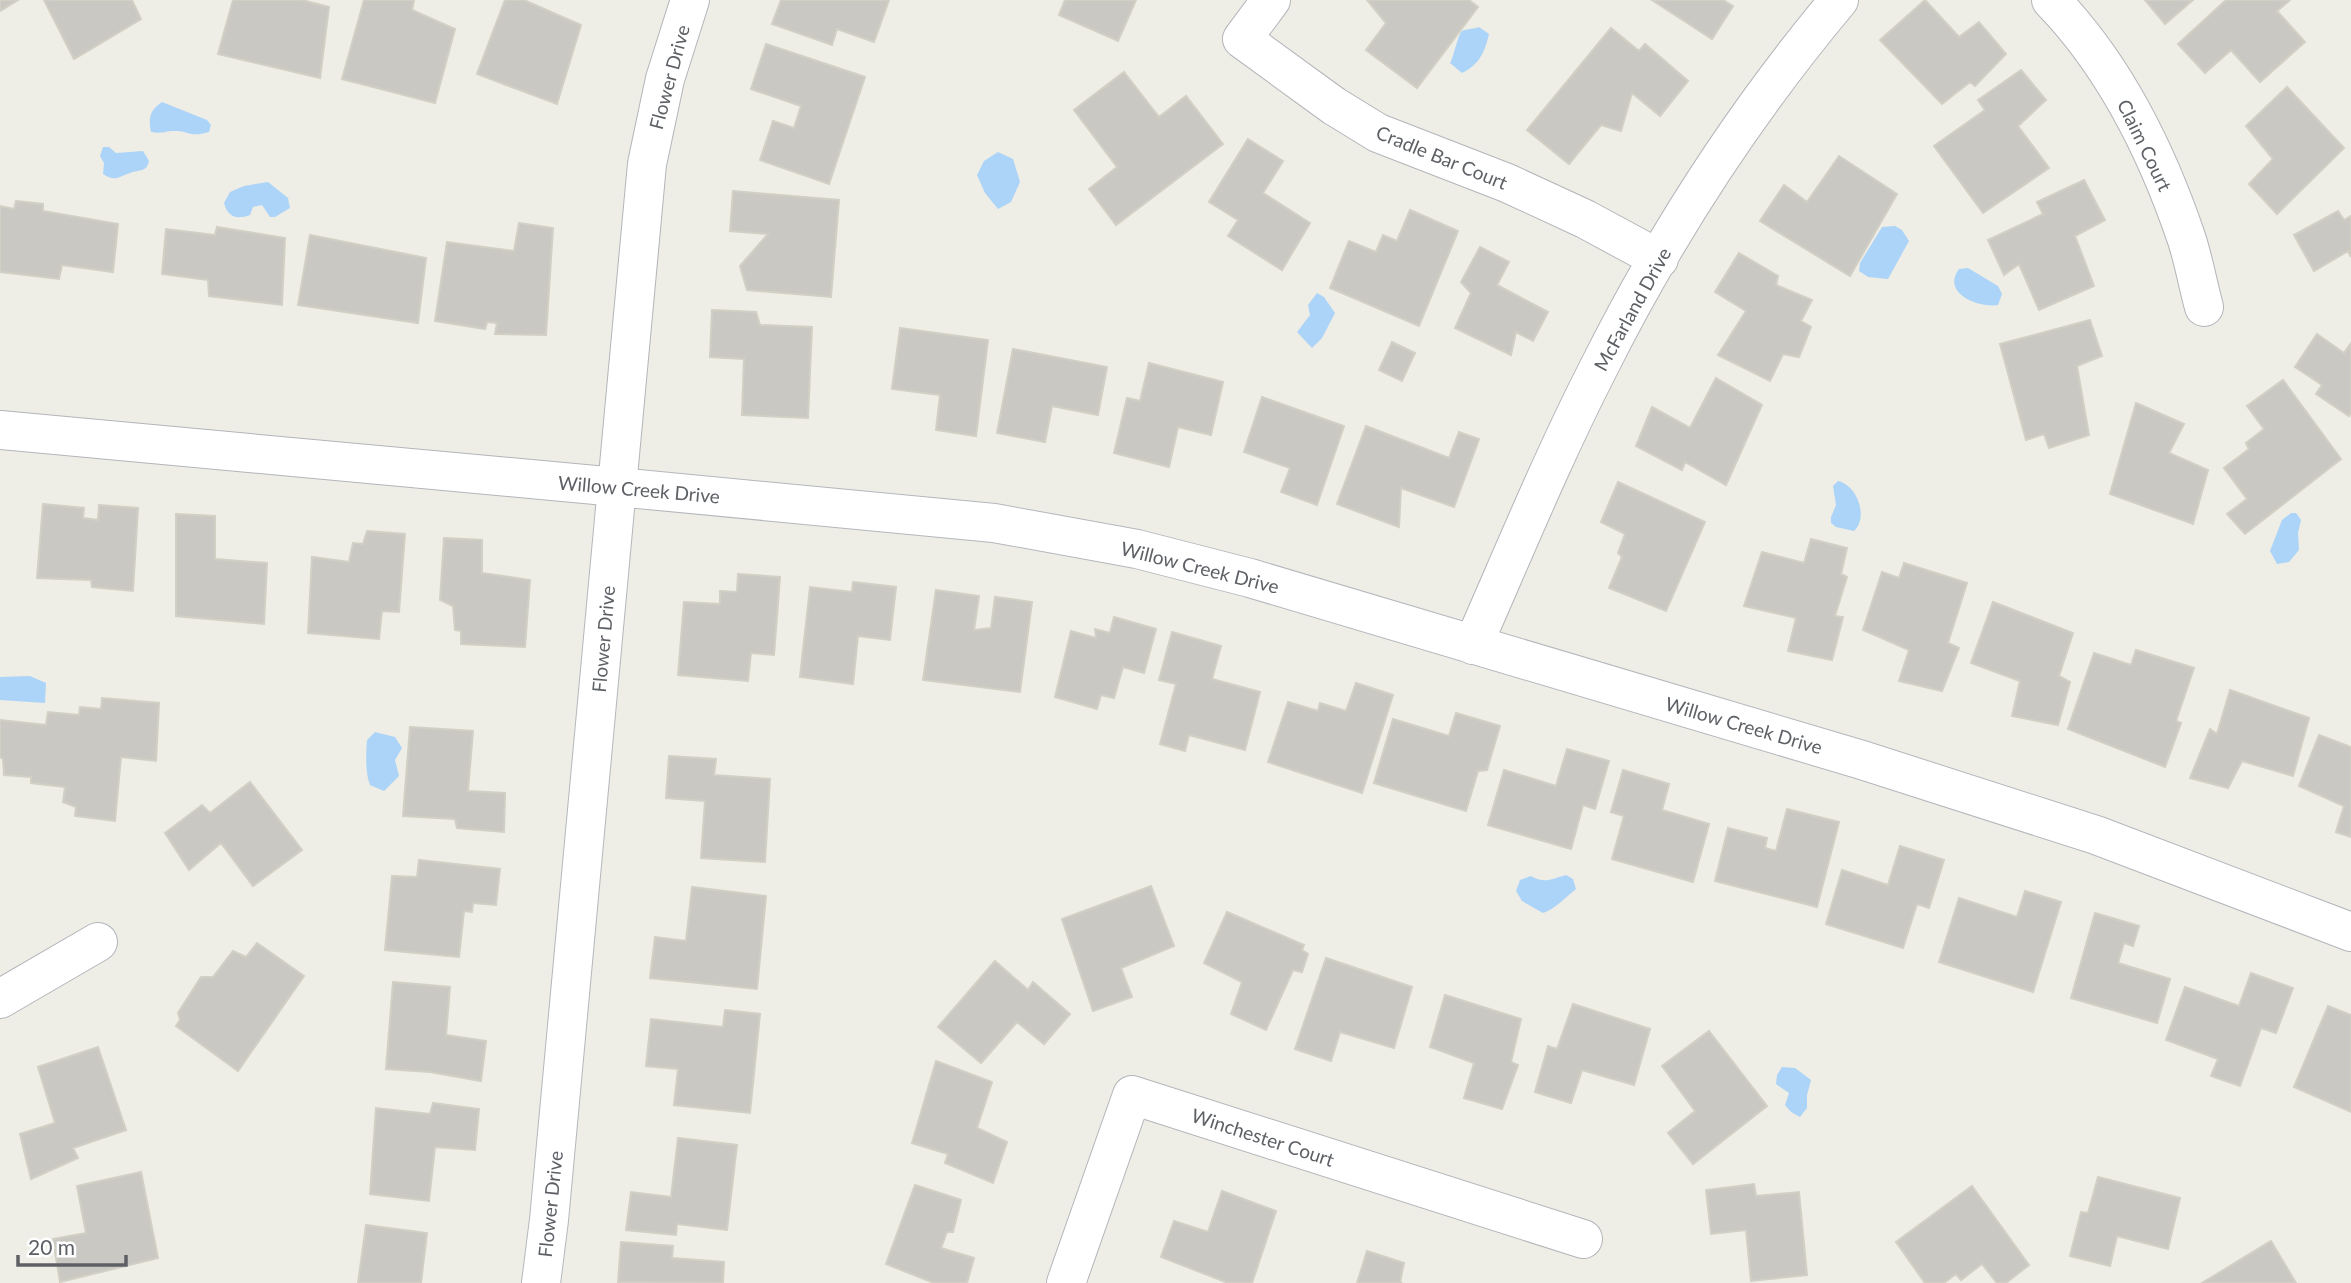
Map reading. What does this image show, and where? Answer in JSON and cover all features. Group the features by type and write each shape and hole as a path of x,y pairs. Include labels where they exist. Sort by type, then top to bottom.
{"street":[{"name":"Flower Drive","path":"541,1283 647,164 665,79 690,0"},
{"name":"Cradle Bar Court","path":"1271,0 1242,39 1334,106 1378,133 1507,183 1585,219 1659,259"},
{"name":"McFarland Drive","path":"1473,645 1539,492 1598,368 1659,259 1755,109 1839,0"},
{"name":"Claim Court","path":"2051,0 2098,60 2134,117 2164,178 2187,242 2204,307"},
{"name":"Willow Creek Drive","path":"0,430 994,523 1138,549 1250,578 1862,760 2096,835 2351,932"},
{"path":"0,999 98,942"},
{"name":"Winchester Court","path":"1066,1283 1132,1095 1583,1239"}],"water":[{"path":"1479,27 1489,34 1485,47 1477,62 1462,73 1450,63 1459,36 1462,31"},
{"path":"162,102 207,120 211,125 209,132 151,132 151,115"},
{"path":"103,147 109,147 116,153 143,151 149,161 148,165 142,170 111,178 103,174 104,163 100,156"},
{"path":"998,152 1013,159 1020,182 1011,202 998,209 985,193 977,175 984,161"},
{"path":"268,182 288,198 290,208 275,217 270,217 262,205 253,207 250,215 245,216 233,216 228,211 224,203 230,192 244,186"},
{"path":"1895,226 1902,230 1909,241 1888,279 1868,277 1859,271 1860,263 1882,227"},
{"path":"1968,268 1998,286 2002,294 1998,305 1981,304 1958,292 1955,278 1959,269"},
{"path":"1317,293 1324,297 1335,313 1322,338 1312,348 1297,332 1310,315 1308,305"},
{"path":"1838,481 1851,489 1859,502 1860,518 1854,531 1836,527 1831,523 1836,505 1833,486"},
{"path":"2291,513 2296,513 2301,520 2298,533 2299,550 2289,562 2277,564 2270,551 2282,520"},
{"path":"30,676 46,683 45,703 0,700 0,677"},
{"path":"375,732 395,737 402,748 395,760 399,776 384,791 370,785 367,774 367,740"},
{"path":"1566,875 1573,879 1576,889 1543,913 1522,901 1516,891 1520,880 1531,876 1544,880"},
{"path":"1782,1067 1795,1068 1811,1080 1807,1108 1800,1117 1785,1105 1789,1093 1776,1084"}],"building":[{"path":"0,0 18,0 0,11"},
{"path":"44,0 132,0 141,19 74,59"},
{"path":"233,0 302,0 329,7 320,78 218,54"},
{"path":"364,0 414,0 412,10 455,29 435,103 342,79"},
{"path":"505,0 524,0 581,25 557,104 477,74"},
{"path":"781,0 889,0 874,42 837,29 832,45 772,24"},
{"path":"1065,0 1136,0 1118,41 1059,15"},
{"path":"1367,0 1469,0 1478,7 1417,88 1366,50 1386,23"},
{"path":"1652,0 1723,0 1733,6 1712,39"},
{"path":"1925,0 1959,37 1979,22 2006,54 1975,86 1970,82 1942,104 1880,40"},
{"path":"2145,0 2193,0 2165,24"},
{"path":"2226,0 2290,0 2277,11 2305,42 2260,82 2231,50 2205,73 2178,44"},
{"path":"1611,28 1639,51 1645,44 1688,81 1660,116 1632,93 1621,131 1601,125 1569,164 1527,130"},
{"path":"766,44 865,77 829,184 760,160 773,121 794,128 801,106 751,89"},
{"path":"2021,70 2046,100 2018,126 2049,168 1983,213 1934,146 1985,110 1978,100"},
{"path":"1124,72 1159,117 1186,96 1223,144 1116,225 1089,189 1117,167 1074,110"},
{"path":"2287,87 2344,148 2277,214 2249,184 2273,159 2246,126"},
{"path":"1248,139 1283,161 1263,193 1310,223 1282,270 1228,236 1238,220 1209,202"},
{"path":"1839,156 1897,194 1850,276 1760,221 1784,185 1807,202"},
{"path":"2084,180 2105,220 2075,236 2094,286 2039,310 2019,264 2004,275 1988,240 2043,214 2037,202"},
{"path":"733,191 839,200 831,297 747,290 740,266 768,234 730,231"},
{"path":"16,201 43,204 43,211 118,224 113,272 62,265 59,279 0,272 0,206 14,209"},
{"path":"1410,210 1458,231 1419,326 1330,288 1349,241 1376,252 1383,235 1397,241"},
{"path":"2338,211 2344,220 2351,216 2351,257 2348,251 2314,271 2294,235"},
{"path":"519,223 553,228 546,335 495,334 497,323 487,322 485,329 435,321 447,242 514,251"},
{"path":"217,227 285,238 282,305 209,296 208,280 162,274 166,229 215,235"},
{"path":"310,235 426,258 418,323 298,305"},
{"path":"1480,247 1509,262 1497,285 1548,312 1533,341 1516,332 1511,355 1455,328 1471,293 1461,282"},
{"path":"1739,253 1778,276 1776,285 1812,300 1801,321 1811,327 1799,357 1783,354 1770,381 1718,355 1746,311 1715,292"},
{"path":"712,310 756,312 760,325 812,327 808,418 742,415 744,359 710,357"},
{"path":"2090,320 2102,356 2077,366 2089,435 2049,448 2044,434 2026,440 2000,344"},
{"path":"900,328 988,340 976,436 936,430 940,395 892,389"},
{"path":"2317,334 2344,353 2351,343 2349,416 2316,394 2322,385 2295,367"},
{"path":"1392,342 1415,353 1402,381 1379,370"},
{"path":"1013,349 1107,367 1098,415 1052,406 1045,442 997,433"},
{"path":"1149,363 1223,382 1211,435 1178,427 1169,467 1114,453 1127,398 1140,401"},
{"path":"1716,378 1762,405 1726,485 1685,462 1682,470 1636,446 1652,407 1690,428"},
{"path":"2283,380 2341,459 2245,534 2227,514 2247,499 2224,468 2249,449 2246,443 2264,429 2247,406"},
{"path":"1262,397 1344,426 1317,505 1281,492 1290,468 1244,452"},
{"path":"2136,403 2184,424 2169,453 2208,470 2193,524 2110,494"},
{"path":"1366,426 1449,458 1459,432 1479,439 1454,507 1401,488 1399,527 1337,504"},
{"path":"1618,482 1705,522 1666,611 1609,588 1622,557 1618,553 1625,534 1601,522"},
{"path":"43,504 84,508 83,518 98,520 99,505 138,508 133,591 92,587 91,580 37,578"},
{"path":"176,514 215,516 215,559 267,563 264,624 176,616"},
{"path":"367,531 405,534 399,612 382,611 379,639 308,633 312,557 349,562 353,543 363,544"},
{"path":"444,538 482,540 482,573 530,580 525,647 461,644 461,631 455,630 453,606 440,600"},
{"path":"1811,539 1847,548 1841,574 1847,577 1835,616 1843,617 1832,660 1788,651 1796,618 1744,606 1762,552 1804,563"},
{"path":"1904,563 1967,583 1948,643 1959,648 1942,691 1899,681 1909,650 1863,630 1882,572 1899,578"},
{"path":"738,574 780,577 774,655 751,653 748,681 678,675 684,602 720,604 720,591 737,592"},
{"path":"853,582 896,587 890,640 858,636 853,684 800,677 810,587 852,592"},
{"path":"936,590 979,596 974,630 991,628 995,597 1032,602 1020,692 923,680"},
{"path":"1993,602 2073,633 2059,676 2070,682 2058,725 2012,716 2020,681 1971,663"},
{"path":"1114,617 1156,629 1144,673 1123,667 1114,698 1101,695 1097,709 1055,697 1071,631 1096,638 1095,629 1110,633"},
{"path":"1172,632 1221,646 1212,679 1260,692 1245,750 1189,735 1185,751 1160,744 1176,684 1159,680"},
{"path":"2136,650 2194,668 2176,721 2181,723 2165,767 2068,729 2094,653 2131,665"},
{"path":"1356,683 1393,695 1362,793 1268,762 1288,702 1318,711 1320,703 1346,711"},
{"path":"2230,690 2309,718 2293,776 2242,761 2228,788 2190,778 2210,729 2217,734"},
{"path":"102,698 159,703 156,761 121,757 115,821 75,816 76,807 63,802 65,787 31,783 31,777 4,775 3,759 0,757 0,720 46,725 48,712 79,715 80,707 101,709"},
{"path":"1456,713 1500,726 1487,770 1478,771 1466,811 1374,783 1393,719 1449,736"},
{"path":"410,727 473,731 468,791 505,793 504,832 457,828 455,819 403,816"},
{"path":"2319,735 2351,747 2351,837 2336,832 2344,806 2299,786"},
{"path":"1567,749 1609,761 1595,809 1583,805 1571,849 1488,825 1504,770 1556,786"},
{"path":"669,756 716,759 714,775 770,779 765,862 701,858 705,801 666,798"},
{"path":"1623,770 1669,784 1662,810 1709,824 1693,882 1612,859 1624,816 1611,812"},
{"path":"250,782 302,850 253,886 221,843 189,870 165,833 202,805 210,813"},
{"path":"1787,809 1839,822 1817,907 1715,881 1728,828 1767,838 1765,848 1776,851"},
{"path":"1900,846 1944,860 1929,908 1917,904 1903,948 1826,924 1842,870 1888,885"},
{"path":"419,860 500,869 496,905 473,903 472,912 464,911 459,957 385,950 392,876 417,877"},
{"path":"1151,886 1174,946 1121,968 1132,997 1093,1011 1062,919"},
{"path":"692,887 766,896 757,989 650,978 655,937 686,941"},
{"path":"2025,891 2061,902 2033,992 1939,962 1959,898 2017,917"},
{"path":"1227,912 1304,945 1302,950 1308,954 1302,972 1293,970 1266,1030 1231,1014 1242,982 1204,963"},
{"path":"2095,913 2139,926 2133,946 2124,943 2118,963 2170,979 2157,1023 2071,998"},
{"path":"257,943 304,976 238,1071 176,1026 180,1020 178,1013 201,977 213,977 233,951 246,957"},
{"path":"1326,958 1412,987 1394,1048 1340,1032 1331,1061 1295,1049"},
{"path":"995,961 1028,990 1033,982 1070,1014 1044,1044 1017,1022 981,1063 938,1027"},
{"path":"2251,973 2293,988 2276,1033 2261,1028 2240,1086 2211,1076 2218,1059 2166,1040 2185,987 2239,1006"},
{"path":"393,982 450,987 446,1035 486,1041 481,1081 430,1072 386,1069"},
{"path":"1445,995 1521,1019 1511,1062 1518,1065 1502,1109 1464,1098 1474,1063 1430,1047"},
{"path":"1573,1004 1650,1029 1634,1085 1582,1070 1571,1103 1535,1092 1548,1046 1557,1049"},
{"path":"2328,1006 2351,1015 2351,1112 2294,1087"},
{"path":"725,1010 760,1014 750,1113 674,1105 678,1069 646,1066 651,1019 723,1027"},
{"path":"1709,1031 1767,1106 1693,1164 1668,1133 1695,1111 1662,1066"},
{"path":"98,1047 126,1130 73,1148 78,1158 31,1179 20,1134 55,1123 38,1067"},
{"path":"936,1061 992,1082 977,1128 1007,1142 993,1183 945,1163 948,1154 912,1143"},
{"path":"433,1103 479,1109 475,1150 435,1147 429,1201 370,1194 376,1108 430,1114"},
{"path":"678,1138 737,1145 727,1230 677,1224 676,1235 626,1230 631,1192 671,1197"},
{"path":"141,1172 158,1258 60,1282 53,1239 86,1233 77,1186"},
{"path":"2098,1177 2180,1198 2168,1249 2117,1236 2110,1266 2070,1256 2081,1212 2088,1213"},
{"path":"1754,1184 1756,1196 1799,1192 1807,1275 1751,1281 1746,1230 1711,1234 1706,1190"},
{"path":"915,1185 961,1200 953,1232 947,1232 941,1248 974,1258 967,1283 934,1283 886,1264"},
{"path":"1972,1186 2029,1265 2006,1283 1997,1283 1982,1264 1961,1280 1956,1274 1944,1283 1925,1283 1896,1242"},
{"path":"1222,1191 1276,1211 1252,1283 1228,1283 1161,1257 1174,1221 1208,1232"},
{"path":"366,1225 427,1233 421,1283 358,1283"},
{"path":"2271,1241 2296,1283 2202,1283"},
{"path":"621,1242 673,1246 672,1258 724,1262 723,1283 618,1282"},
{"path":"1367,1251 1404,1263 1402,1283 1357,1283"}]}
